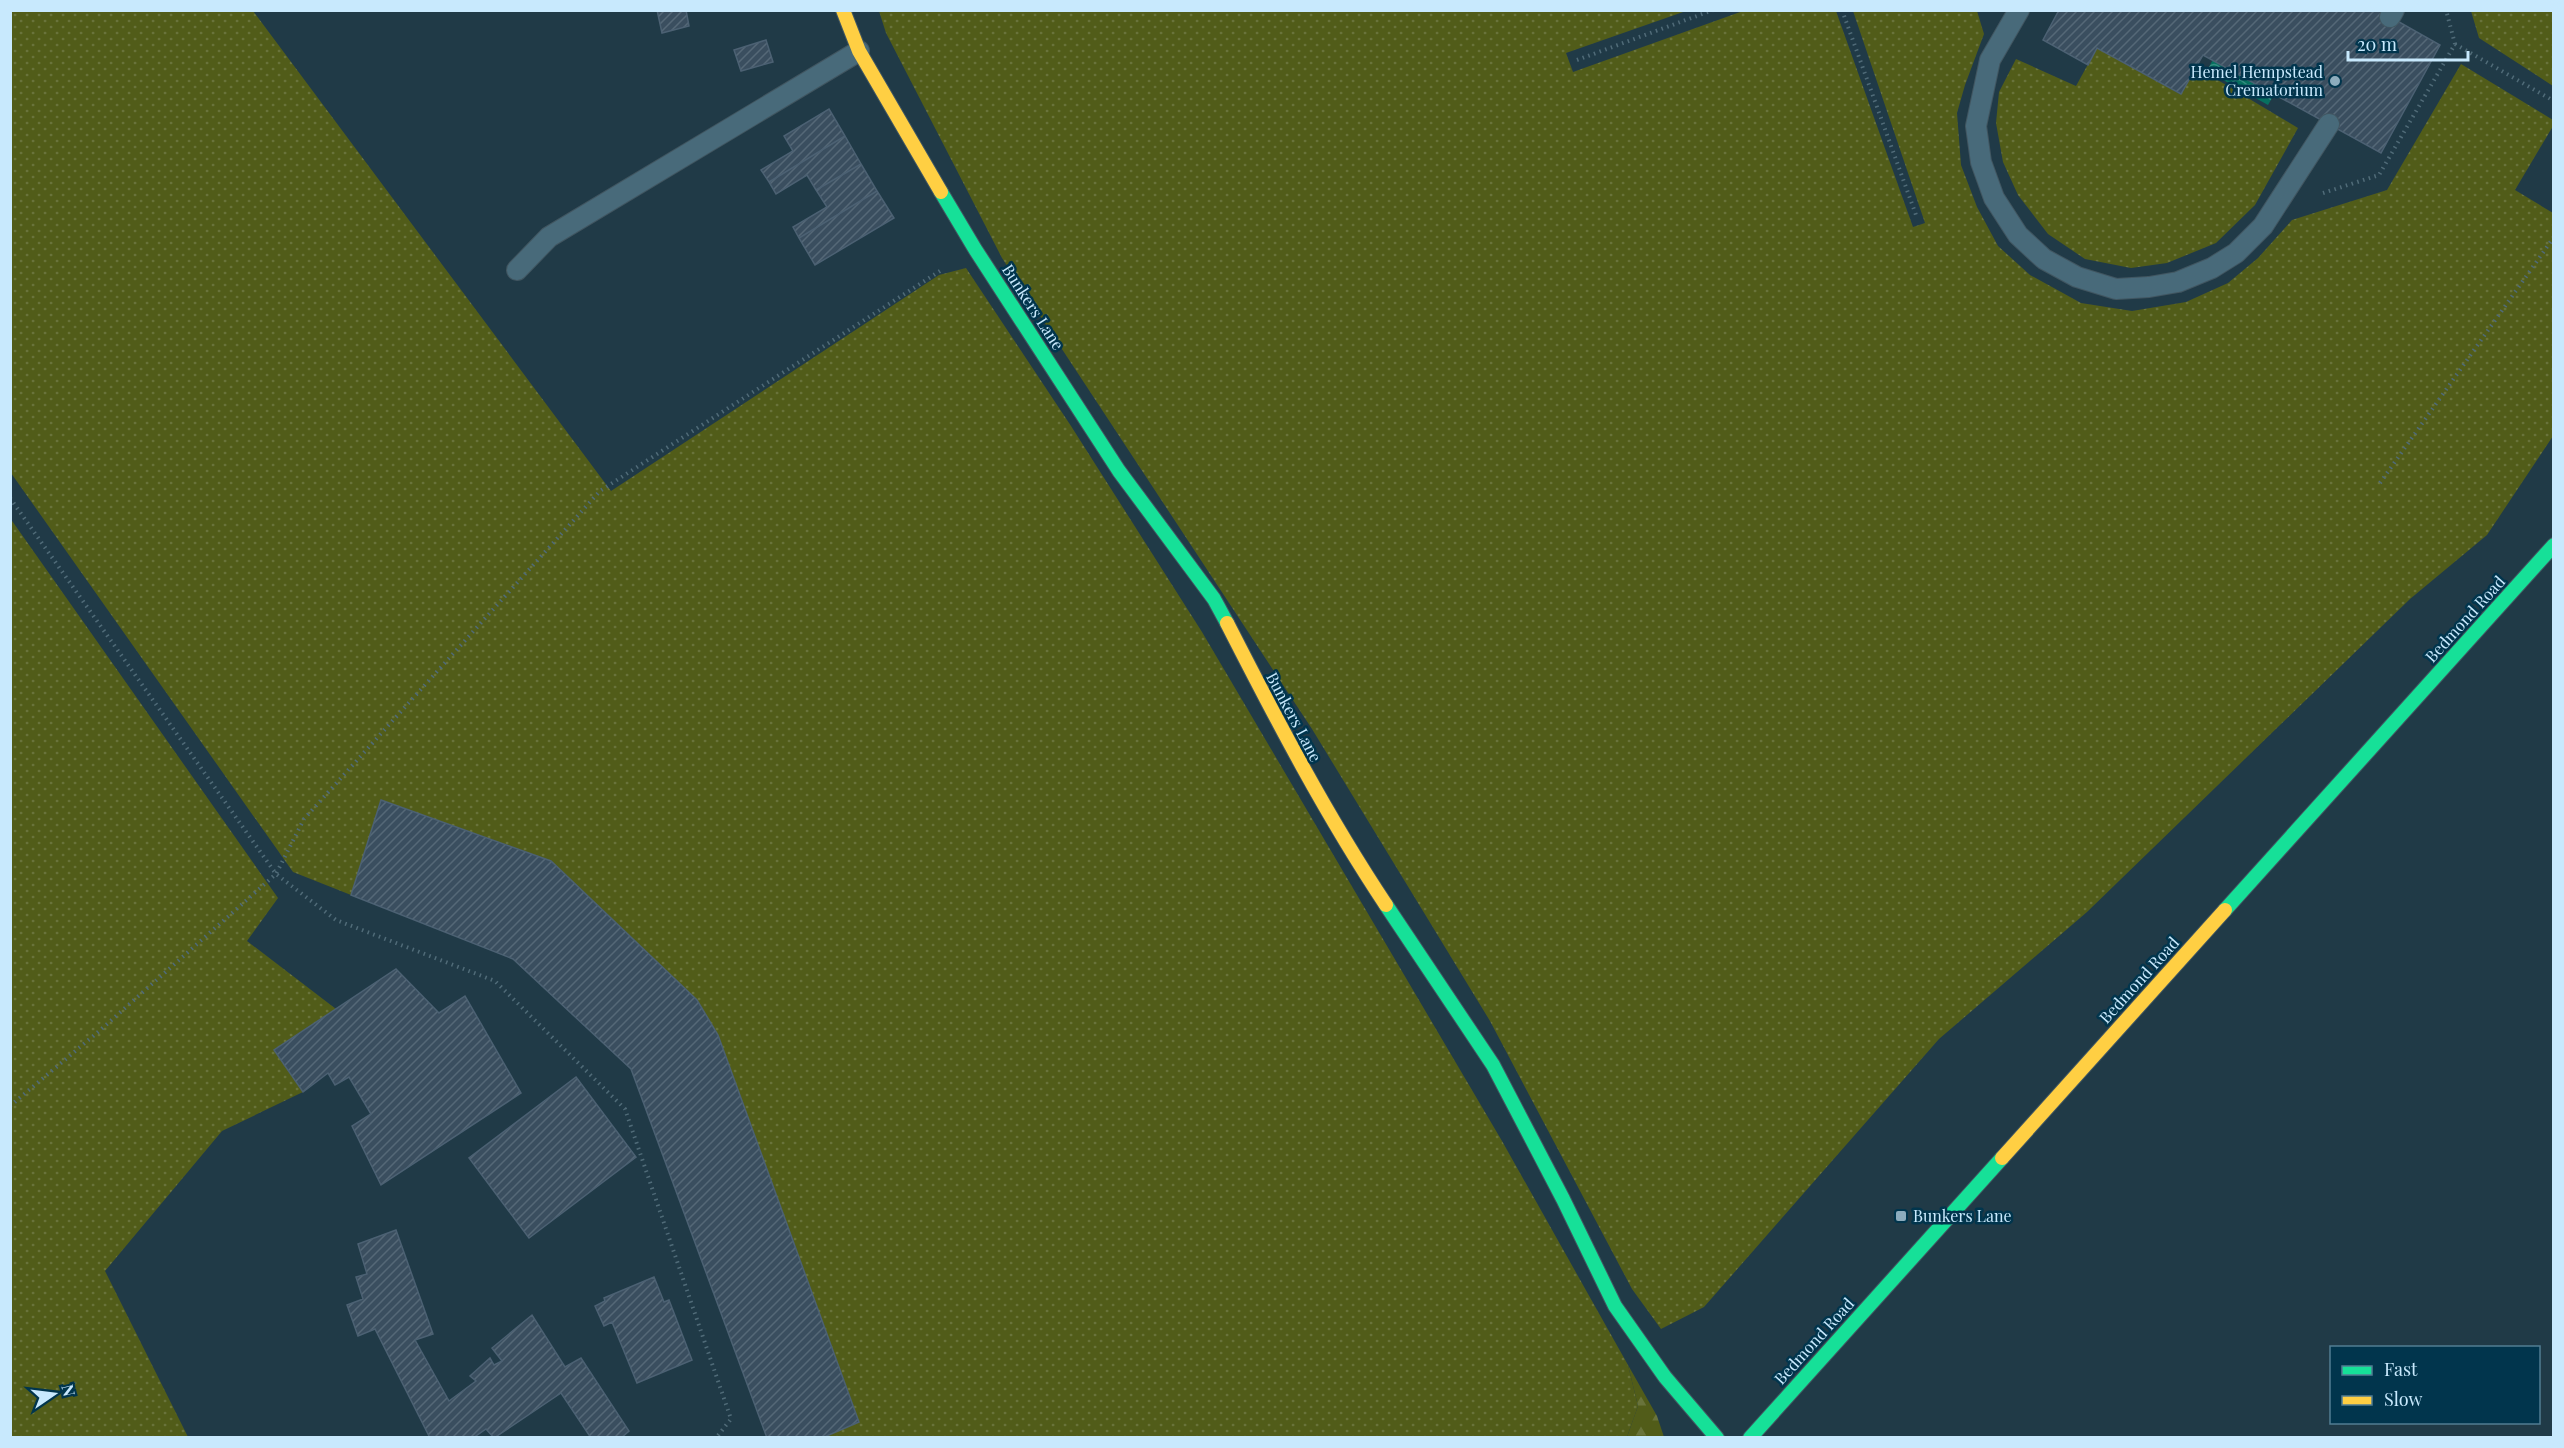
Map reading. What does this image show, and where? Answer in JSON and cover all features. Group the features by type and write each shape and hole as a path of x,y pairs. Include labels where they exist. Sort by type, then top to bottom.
{"street":[{"name":"Bunkers Lane","path":"843,10 859,51 975,249 1119,471 1214,599 1282,731 1352,854 1493,1065 1563,1199 1615,1306 1665,1377 1717,1437"},
{"name":"Bedmond Road","path":"1750,1437 2553,545"}],"lane":[{"path":"2019,10 1990,60 1976,126 1981,162 1994,198 2018,235 2044,259 2077,277 2116,289 2149,287 2178,282 2212,268 2236,253 2264,226 2329,124"},
{"path":"517,270 549,237 859,51"}],"path":[{"path":"1577,60 1713,10"},
{"path":"1842,10 1916,215"},
{"path":"2276,208 2379,175 2455,44 2446,10"},
{"path":"2455,44 2553,101"},
{"path":"2380,483 2553,237"},
{"path":"10,1106 98,1032 276,874 304,819 600,491 975,249"},
{"path":"10,498 276,874 336,920 495,981 625,1109 731,1419 716,1437"}],"green space":[{"path":"10,11 253,11 611,491 939,275 966,268 1071,426 1202,632 1502,1141 1628,1365 1638,1406 1627,1437 822,1437 859,1422 718,1035 381,801 351,895 293,872 11,473"},
{"path":"879,11 1686,11 1566,53 1573,72 1743,11 1836,11 1913,227 1925,223 1853,11 1977,11 1984,34 1957,113 1961,165 1977,207 1998,246 2030,275 2081,303 2132,311 2186,302 2228,283 2258,258 2292,220 2387,190 2461,64 2553,120 2553,126 2515,190 2553,213 2553,436 2487,535 2410,599 2087,912 1939,1039 1704,1307 1661,1329 1632,1289 1490,1021 1312,729 1002,258 886,33"},
{"path":"2471,11 2553,11 2553,86 2479,38"},
{"path":"2097,48 2180,94 2196,67 2298,128 2255,205 2216,243 2167,263 2131,268 2085,259 2048,234 2018,195 2003,162 1996,123 1999,92 2016,59 2076,86"},
{"path":"10,518 278,898 247,941 336,1009 274,1050 303,1092 222,1131 105,1271 188,1437 11,1437"},
{"path":"1628,1365 1657,1416 1664,1437 1627,1437 1638,1406"}],"water":[{"path":"2221,44 2283,78 2268,105 2207,71"}],"building":[{"path":"657,10 686,10 689,26 662,33"},
{"name":"Hemel Hempstead Crematorium","path":"2059,10 2378,10 2440,45 2381,153 2203,55 2181,94 2097,48 2088,65 2043,40"},
{"path":"766,40 773,62 741,71 734,50"},
{"path":"829,109 845,136 769,182 761,170 793,151 784,136"},
{"path":"845,136 861,164 816,190 807,175 776,194 769,182"},
{"path":"861,164 877,191 799,238 793,227 827,207 816,190"},
{"path":"877,191 894,218 815,265 799,238"},
{"path":"381,800 551,861 697,1000 718,1035 859,1422 822,1438 767,1438 631,1069 513,959 351,895"},
{"path":"396,969 439,1013 465,996 521,1093 381,1185 352,1126 371,1114 349,1077 335,1085 328,1073 303,1092 274,1050"},
{"path":"576,1077 636,1157 529,1238 469,1158"},
{"path":"396,1230 433,1334 415,1340 449,1401 476,1381 470,1376 490,1358 494,1365 502,1361 492,1348 532,1315 565,1367 581,1358 629,1431 621,1438 591,1438 561,1393 494,1438 486,1429 473,1438 430,1438 375,1329 358,1336 347,1305 363,1299 356,1277 367,1274 358,1244"},
{"path":"654,1277 664,1302 669,1300 692,1360 637,1383 612,1322 604,1326 595,1306 605,1301 604,1298"}],"traffic: fast":[{"path":"941,192 975,249 1119,471 1214,599 1227,623"},
{"path":"2225,910 2554,545"},
{"path":"1386,905 1493,1065 1563,1199 1615,1306 1665,1377 1717,1438"},
{"path":"1750,1438 2002,1158"}],"traffic: slow":[{"path":"843,10 859,51 941,192"},
{"path":"1227,623 1322,802 1386,905"},
{"path":"2002,1158 2225,910"}],"place":[{"name":"Hemel Hempstead Crematorium","path":"2335,81"},
{"name":"Bunkers Lane","path":"1901,1216"}]}
